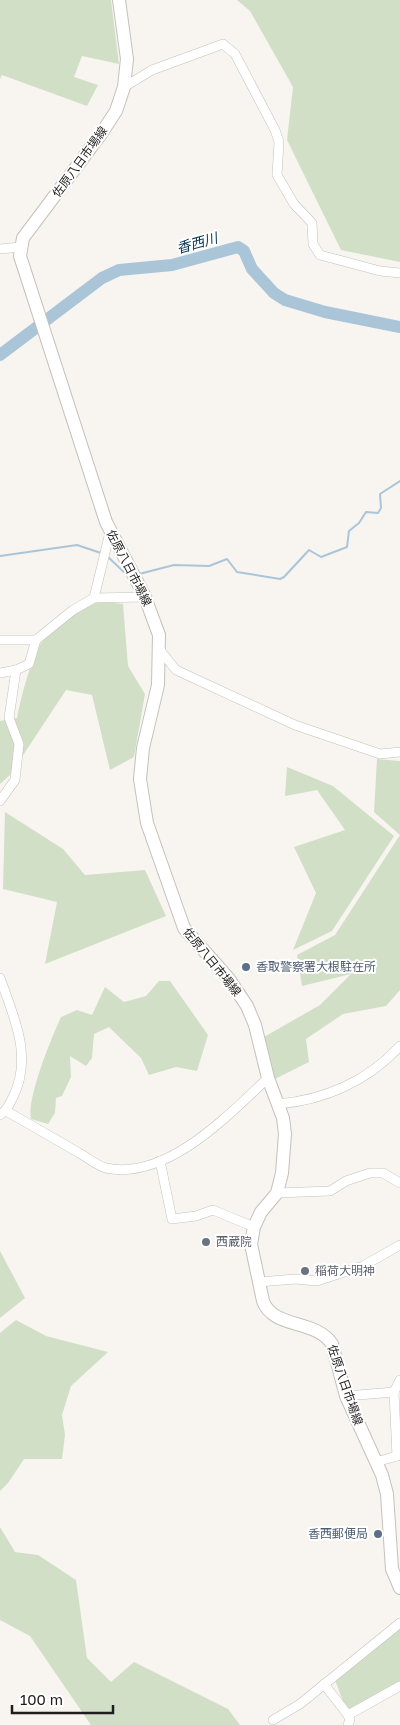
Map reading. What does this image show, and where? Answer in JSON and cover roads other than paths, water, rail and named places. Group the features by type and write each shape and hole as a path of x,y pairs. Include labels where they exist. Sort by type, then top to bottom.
{"main road":[{"name":"佐原八日市場線","path":"119,0 127,59 124,87 116,111 102,134 23,238 21,247 22,266 110,532 145,597 159,635 158,685 143,748 140,780 146,823 184,928 229,979 247,1006 255,1025 268,1078 283,1118 285,1134 282,1173 277,1193 261,1212 254,1227 252,1253 259,1282 268,1312 317,1331 328,1338 332,1344 346,1396 376,1462 387,1494 392,1569 400,1588"}],"street":[{"path":"124,87 152,70 223,44 235,54 275,130 279,142 277,175 294,204 312,223 318,251 380,271 400,273"},
{"path":"0,249 21,247"},
{"path":"94,598 110,532"},
{"path":"0,673 16,670 29,664 36,640 73,610 94,598 145,597"},
{"path":"0,640 36,640"},
{"path":"160,650 176,670 295,725 380,754 400,752"},
{"path":"0,802 15,780 19,744 9,718 16,670"},
{"path":"0,978 18,1029 23,1061 21,1078 3,1113 105,1168 126,1168 160,1161 190,1146 223,1120 268,1078"},
{"path":"278,1104 301,1102 347,1086 372,1073 400,1046"},
{"path":"160,1161 172,1219 196,1216 213,1210 254,1227"},
{"path":"277,1193 330,1191 346,1181 370,1173 383,1173 400,1183"},
{"path":"259,1282 295,1279 317,1281 363,1266 400,1246"},
{"path":"376,1462 398,1456 396,1398 400,1380"},
{"path":"346,1396 396,1398"},
{"path":"273,1720 292,1710 400,1623"},
{"path":"324,1684 348,1715 350,1720 348,1725"},
{"path":"348,1715 400,1686"}],"waterway":[{"name":"香西川","path":"0,355 102,278 119,270 172,265 238,247 244,251 252,269 274,293 285,300 325,312 400,327"},
{"path":"139,574 174,565 209,566 227,559 237,572 280,579 309,550 321,557 347,547 349,531 359,523 366,512 378,513 381,508 380,494 400,481"},
{"path":"0,556 77,545 101,553"},
{"path":"108,557 126,574"}],"place":[{"name":"香取警察署大根駐在所","path":"246,967"},
{"name":"西蔵院","path":"206,1242"},
{"name":"稲荷大明神","path":"305,1271"},
{"name":"香西郵便局","path":"378,1534"}]}
